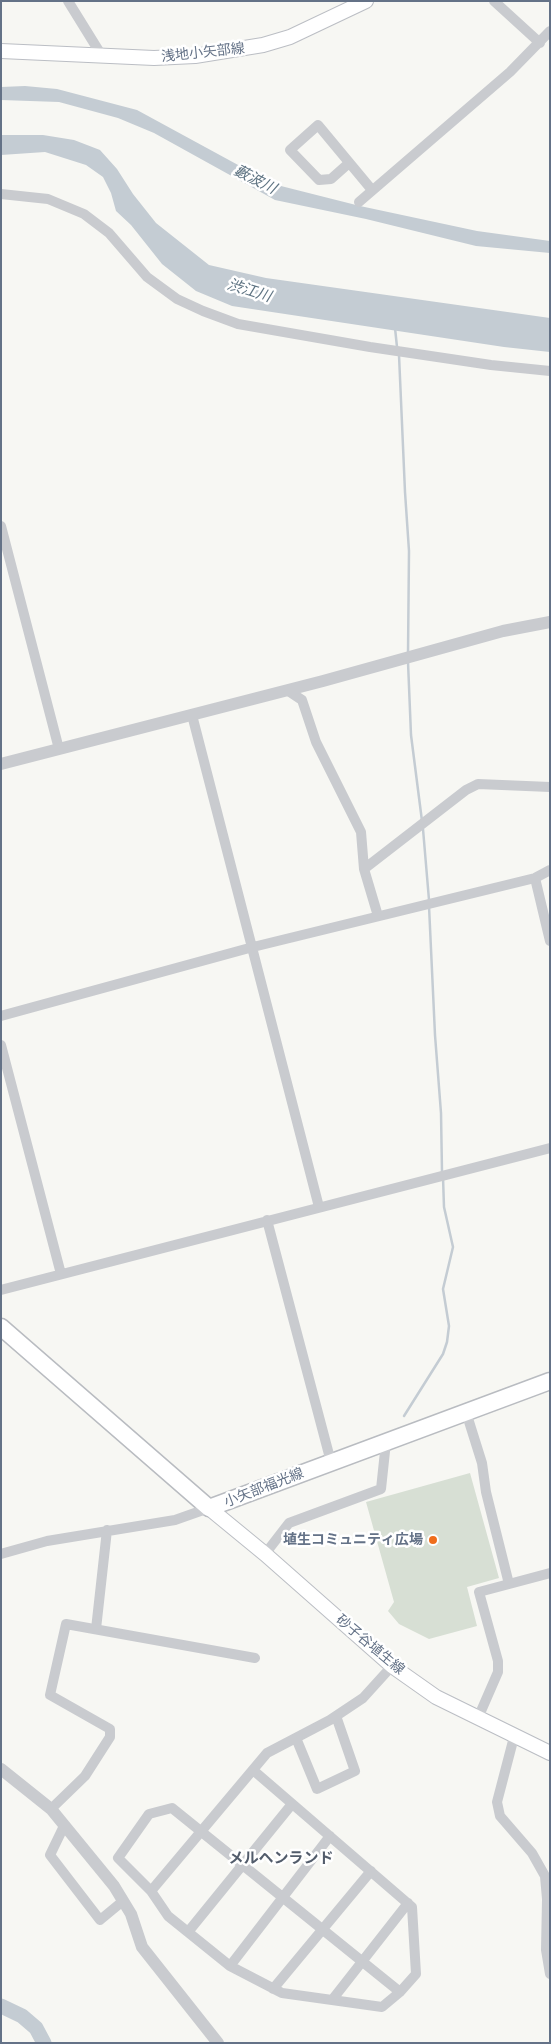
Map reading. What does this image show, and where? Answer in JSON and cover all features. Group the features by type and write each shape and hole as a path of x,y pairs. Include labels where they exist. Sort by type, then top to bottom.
{"main road":[{"name":"浅地小矢部線","path":"1,51 154,58 195,56 263,46 290,38 366,1"},
{"name":"小矢部福光線","path":"1,1327 209,1508 550,1381"},
{"name":"砂子谷埴生線","path":"209,1508 265,1554 392,1666 436,1697 550,1753"}],"street":[{"path":"68,1 102,56"},
{"path":"494,1 540,43"},
{"path":"359,202 510,72 550,31"},
{"path":"349,163 331,179 319,180 290,150 318,125 372,190"},
{"path":"1,194 48,199 84,214 109,232 147,277 177,299 203,312 238,324 370,347 550,372"},
{"path":"1,526 59,749"},
{"path":"1,764 287,690 503,631 550,622"},
{"path":"287,690 302,700 316,742 361,832 364,870 378,916"},
{"path":"192,715 320,1207"},
{"path":"364,870 466,790 478,784 550,787"},
{"path":"1,1016 253,947 535,878 550,870"},
{"path":"535,878 550,941"},
{"path":"1,1045 61,1274"},
{"path":"1,1290 550,1148"},
{"path":"267,1220 331,1462"},
{"path":"466,1412 482,1463 486,1492 509,1584"},
{"path":"265,1554 289,1523 381,1489 386,1442"},
{"path":"1,1554 47,1540 175,1520 209,1508"},
{"path":"96,1630 107,1530"},
{"path":"478,1718 498,1672 498,1661 479,1592 550,1573"},
{"path":"51,1809 85,1776 110,1737 110,1729 50,1695 66,1624 255,1658"},
{"path":"151,1891 267,1753 336,1716 363,1698 392,1666"},
{"path":"296,1738 317,1789 355,1771 336,1716"},
{"path":"514,1736 497,1802 500,1816 532,1853 545,1876 547,1900 546,1950 550,1974"},
{"path":"1,1769 51,1809 114,1886 131,1914 142,1947 218,2043"},
{"path":"253,1770 412,1907 416,1974 400,1992 382,2007 282,1994 230,1966 168,1916 151,1891 118,1858 149,1814 172,1808 400,1992"},
{"path":"188,1932 292,1804"},
{"path":"64,1826 50,1855 100,1920 123,1901"},
{"path":"230,1966 330,1836"},
{"path":"273,1989 371,1871"},
{"path":"332,2000 408,1903"}],"shaded area":[{"name":"埴生コミュニティ広場","path":"470,1473 499,1578 467,1587 477,1626 429,1639 399,1624 388,1611 394,1602 366,1502"}],"water":[{"name":"藪波川","path":"25,86 57,89 137,110 273,184 360,206 477,231 550,241 550,253 476,246 366,219 275,200 154,133 118,118 59,102 1,100 1,87"},
{"name":"渋江川","path":"1,135 43,135 74,140 100,150 117,169 133,194 156,223 209,265 266,278 550,318 550,352 504,347 232,306 196,291 162,264 131,225 116,211 111,193 103,177 86,165 45,152 1,155"}],"waterway":[{"path":"395,328 397,347"},
{"path":"399,355 409,551 408,654"},
{"path":"408,662 411,735 422,821"},
{"path":"423,829 429,900"},
{"path":"429,906 441,1113 442,1172"},
{"path":"404,1416 443,1354 447,1342 449,1326 443,1289 453,1247 444,1207 443,1177"},
{"path":"1,2006 22,2016 36,2028 44,2043"}],"place":[{"name":"埴生コミュニティ広場","path":"433,1540"}],"district":[{"name":"メルヘンランド","path":"281,1859"}]}
